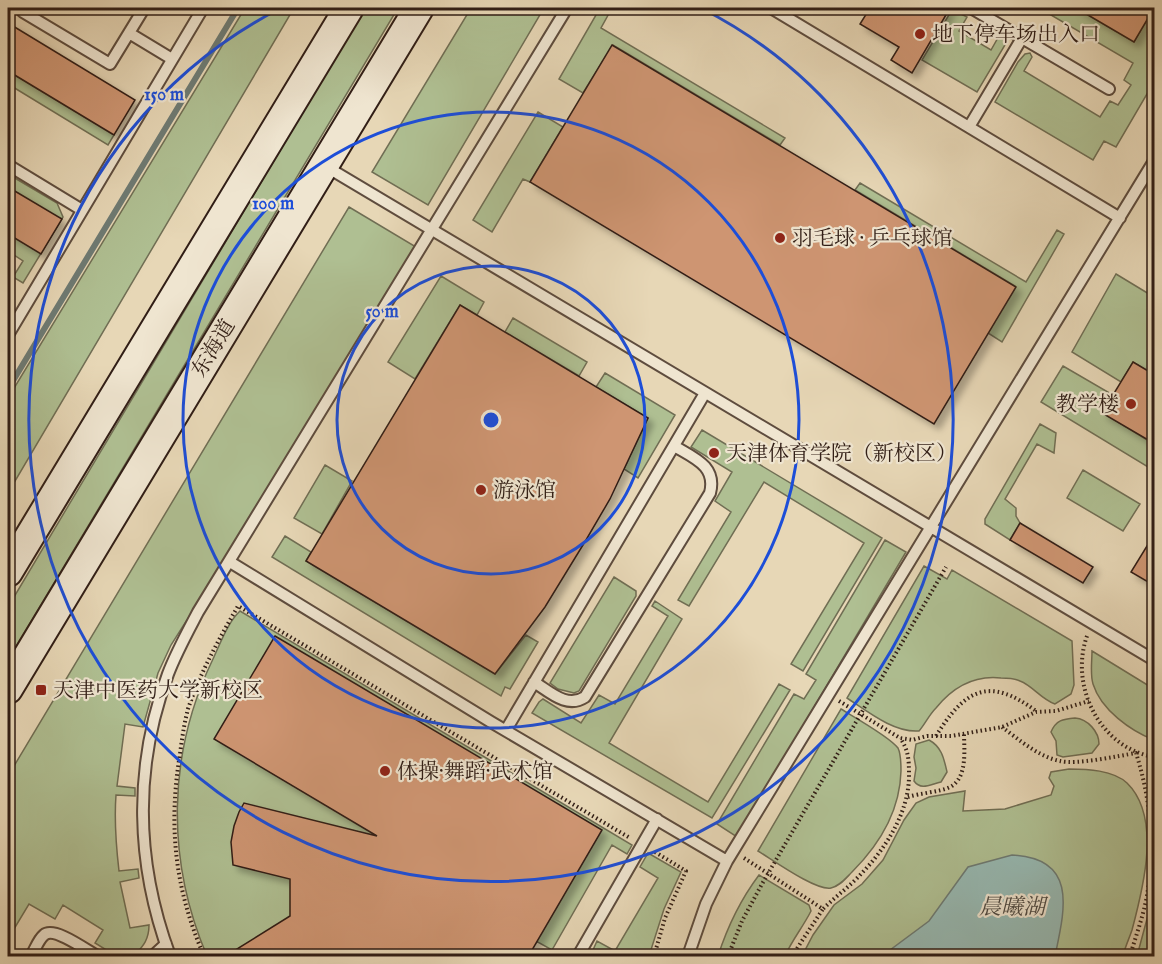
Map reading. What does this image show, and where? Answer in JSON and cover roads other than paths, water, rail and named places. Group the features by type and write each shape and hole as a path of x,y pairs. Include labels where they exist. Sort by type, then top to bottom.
{"main road":[{"path":"8,572 349,8"},
{"name":"东海道","path":"8,688 419,8"}],"lane":[{"path":"26,8 23,12 110,64 143,10 140,8"},
{"path":"8,335 203,8"},
{"path":"170,957 151,894 143,843 142,819 150,744 163,690 178,651 198,612 567,8"},
{"path":"771,8 1120,218"},
{"path":"971,8 1109,89"},
{"path":"129,33 172,59"},
{"path":"969,127 1022,38"},
{"path":"688,957 703,912 730,856 1155,160"},
{"path":"8,165 82,210"},
{"path":"324,165 1155,660"},
{"path":"506,730 705,393"},
{"path":"534,682 569,702 578,702 585,697 710,493 712,486 710,473 701,463 674,446"},
{"path":"230,562 657,819 730,856"},
{"path":"578,957 657,819"},
{"path":"31,957 43,935 49,932 58,934 97,957"},
{"path":"153,957 166,944"}],"water":[{"name":"晨曦湖","path":"1012,855 1033,858 1048,865 1057,876 1062,889 1063,904 1055,956 882,956 929,921 968,867"}],"waterway":[{"path":"8,389 238,8"}],"place":[{"name":"地下停车场出入口","path":"920,34"},
{"name":"羽毛球 · 乒乓球馆","path":"780,238"},
{"name":"教学楼","path":"1131,404"},
{"name":"天津体育学院（新校区）","path":"714,453"},
{"name":"游泳馆","path":"481,490"},
{"name":"天津中医药大学新校区","path":"41,690"},
{"name":"体操·舞蹈·武术馆","path":"385,771"}]}
